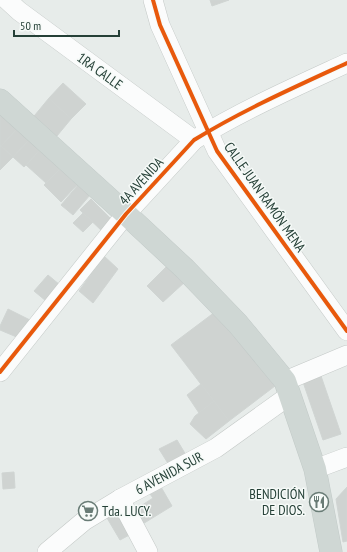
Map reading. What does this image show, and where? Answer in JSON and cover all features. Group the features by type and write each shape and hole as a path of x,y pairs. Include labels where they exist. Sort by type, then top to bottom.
{"main road":[{"path":"0,100 185,269 238,324 288,388 315,469 331,552"}],"street":[{"name":"1RA CALLE","path":"7,0 19,11 201,136"},
{"name":"CALLE JUAN RAMÓN MENA","path":"154,0 160,25 201,136 217,151 347,331"},
{"name":"4A AVENIDA","path":"0,372 126,214 201,136 275,96 347,63"},
{"name":"6 AVENIDA SUR","path":"47,552 84,522 120,499 216,448 288,388 347,355"},
{"path":"315,469 347,457"},
{"path":"120,499 148,552"}],"building":[{"path":"210,0 229,0 212,6"},
{"path":"63,83 86,104 71,119 49,98"},
{"path":"49,98 71,119 52,142 30,121"},
{"path":"0,111 18,128 1,146 0,145"},
{"path":"18,128 30,139 13,157 1,146"},
{"path":"30,139 40,150 24,167 13,157"},
{"path":"1,146 13,157 0,170 0,147"},
{"path":"40,150 60,169 46,183 26,165"},
{"path":"60,169 77,185 61,202 44,185"},
{"path":"78,185 90,195 73,215 61,205"},
{"path":"91,199 114,222 103,232 80,210"},
{"path":"83,213 93,222 83,232 73,223"},
{"path":"104,256 118,269 93,303 79,291"},
{"path":"168,265 186,281 163,302 147,286"},
{"path":"48,275 60,285 46,301 34,291"},
{"path":"8,309 32,321 19,338 0,330 0,326"},
{"path":"215,312 275,386 229,421 171,345"},
{"path":"321,376 341,434 323,440 303,382"},
{"path":"201,384 214,401 199,413 187,395"},
{"path":"214,401 229,421 206,439 190,424 195,416"},
{"path":"177,440 186,455 169,465 159,449"},
{"path":"14,472 15,488 3,489 2,473"},
{"path":"161,487 172,506 141,525 133,511 153,498 150,494"},
{"path":"347,487 347,541 343,542 336,499"},
{"path":"120,510 133,533 120,540 107,518"}],"cycle path":[{"path":"153,0 160,25 217,151 347,331"},
{"path":"0,372 126,214 194,140 250,109 347,63"}],"place":[{"name":"BENDICIÓN DE DIOS.","path":"319,502"},
{"name":"Tda. LUCY.","path":"88,511"}]}
